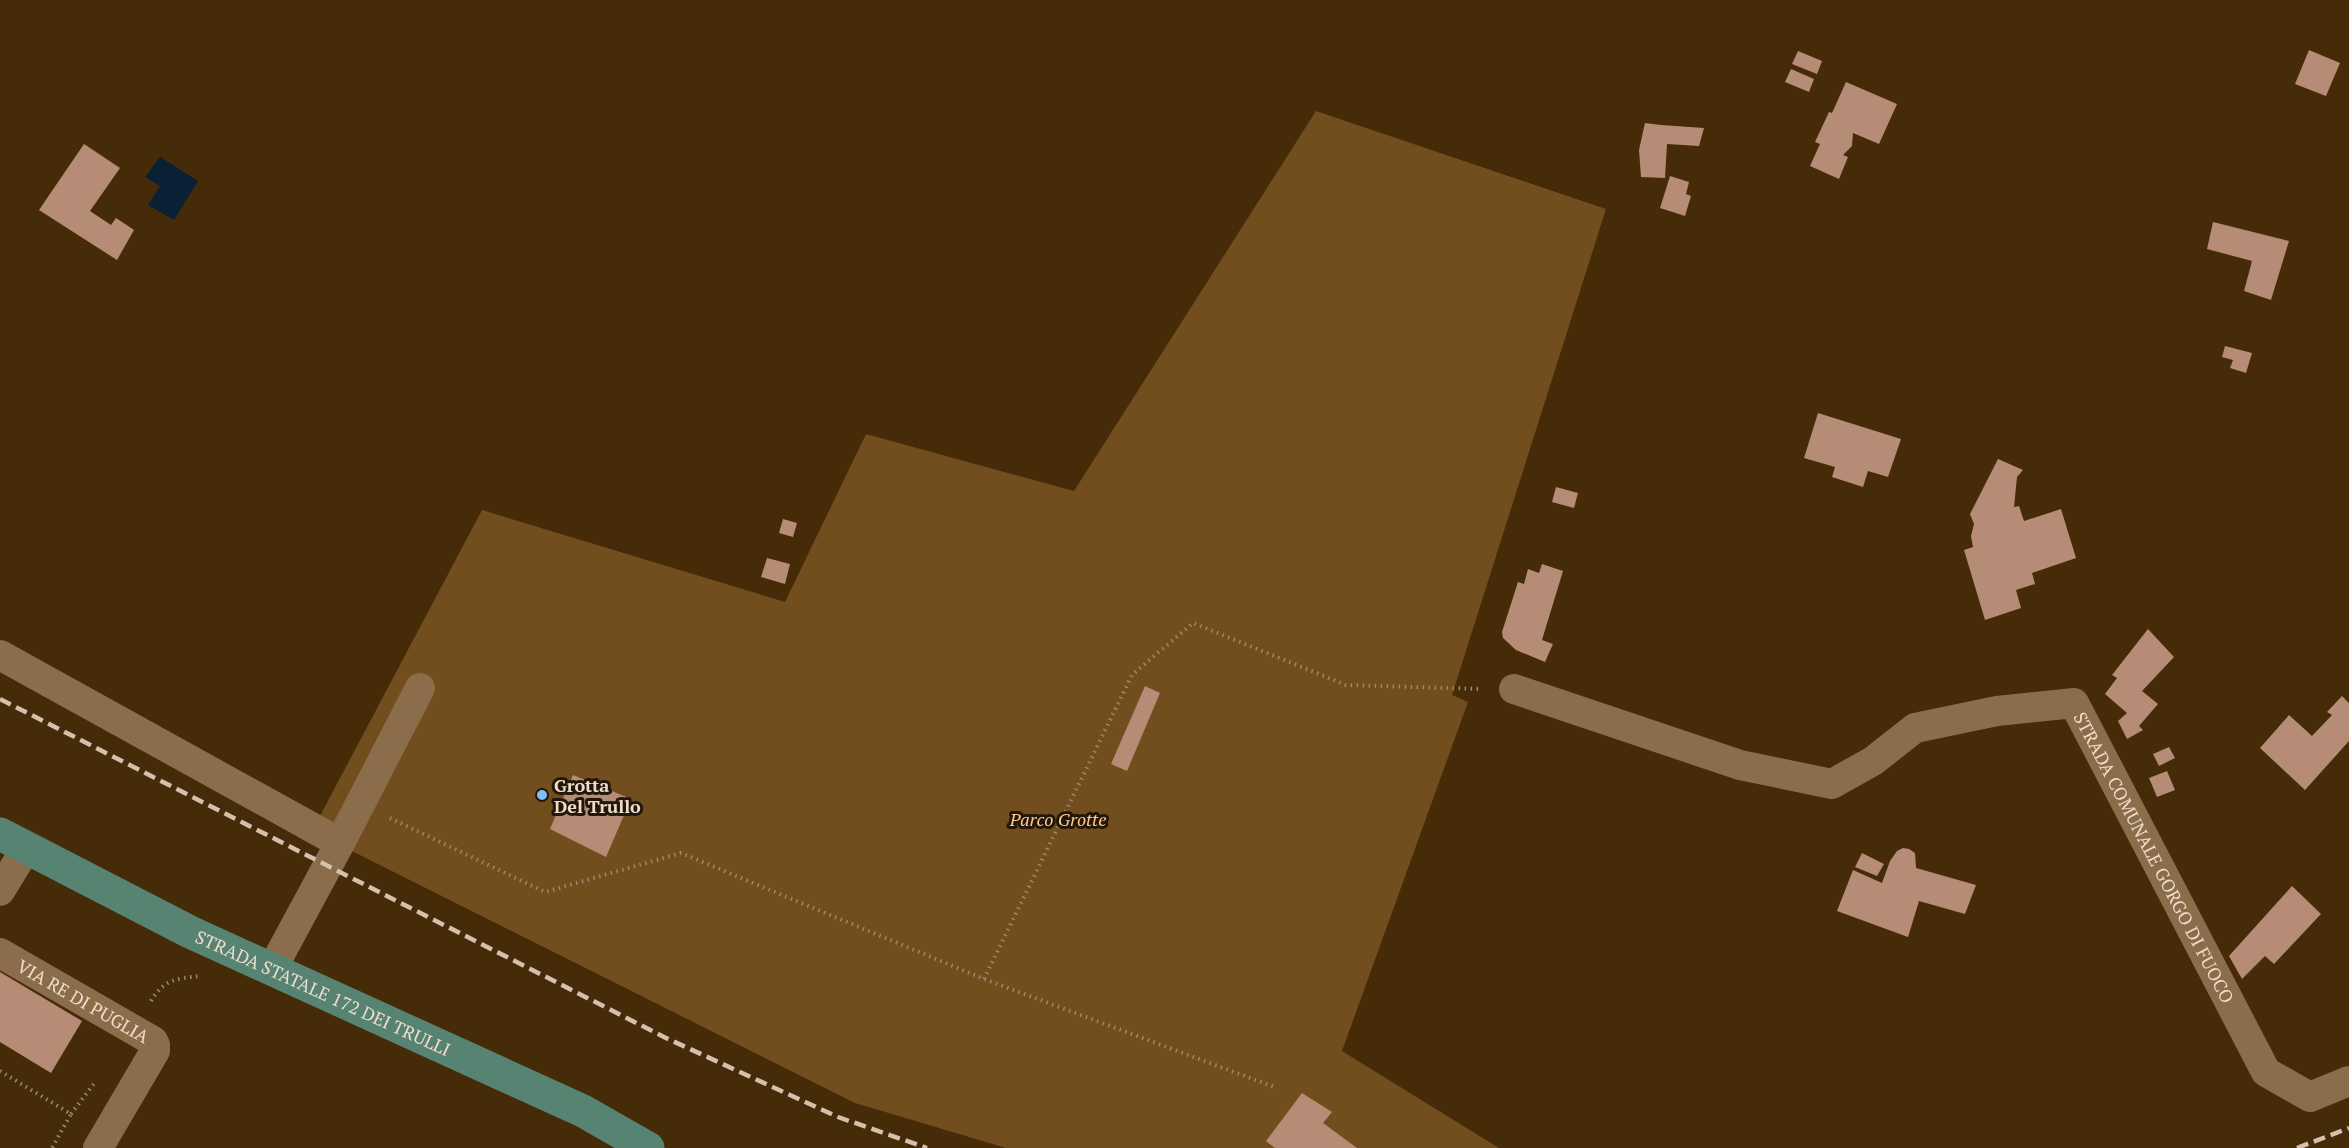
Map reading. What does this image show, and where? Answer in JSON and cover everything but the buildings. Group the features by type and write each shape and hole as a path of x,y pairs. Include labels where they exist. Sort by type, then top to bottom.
{"main road":[{"name":"STRADA STATALE 172 DEI TRULLI","path":"13,840 190,932 583,1111 648,1148"}],"street":[{"path":"0,655 340,843"},
{"path":"272,969 420,688"},
{"name":"STRADA COMUNALE GORGO DI FUOCO","path":"1514,689 1740,765 1832,783 1872,761 1915,728 1997,711 2074,703 2266,1072 2310,1097 2349,1081"},
{"path":"0,891 13,840"},
{"name":"VIA RE DI PUGLIA","path":"0,953 153,1041 155,1051 98,1148"}],"path":[{"path":"984,979 1132,675 1193,623 1346,685 1514,689"},
{"path":"380,814 545,892 681,853 984,979 1277,1088"},
{"path":"0,1071 71,1114 52,1148"}],"green space":[{"name":"Parco Grotte","path":"1316,111 1606,209 1452,695 1468,702 1342,1051 1499,1148 1006,1148 855,1103 312,831 482,510 785,602 866,434 1074,491"}],"water":[{"path":"160,157 198,181 174,220 148,205 160,186 145,177"}],"railway":[{"path":"0,699 666,1038 838,1117 927,1148"},
{"path":"2297,1148 2349,1128"}],"place":[{"name":"Grotta Del Trullo","path":"542,795"}]}
